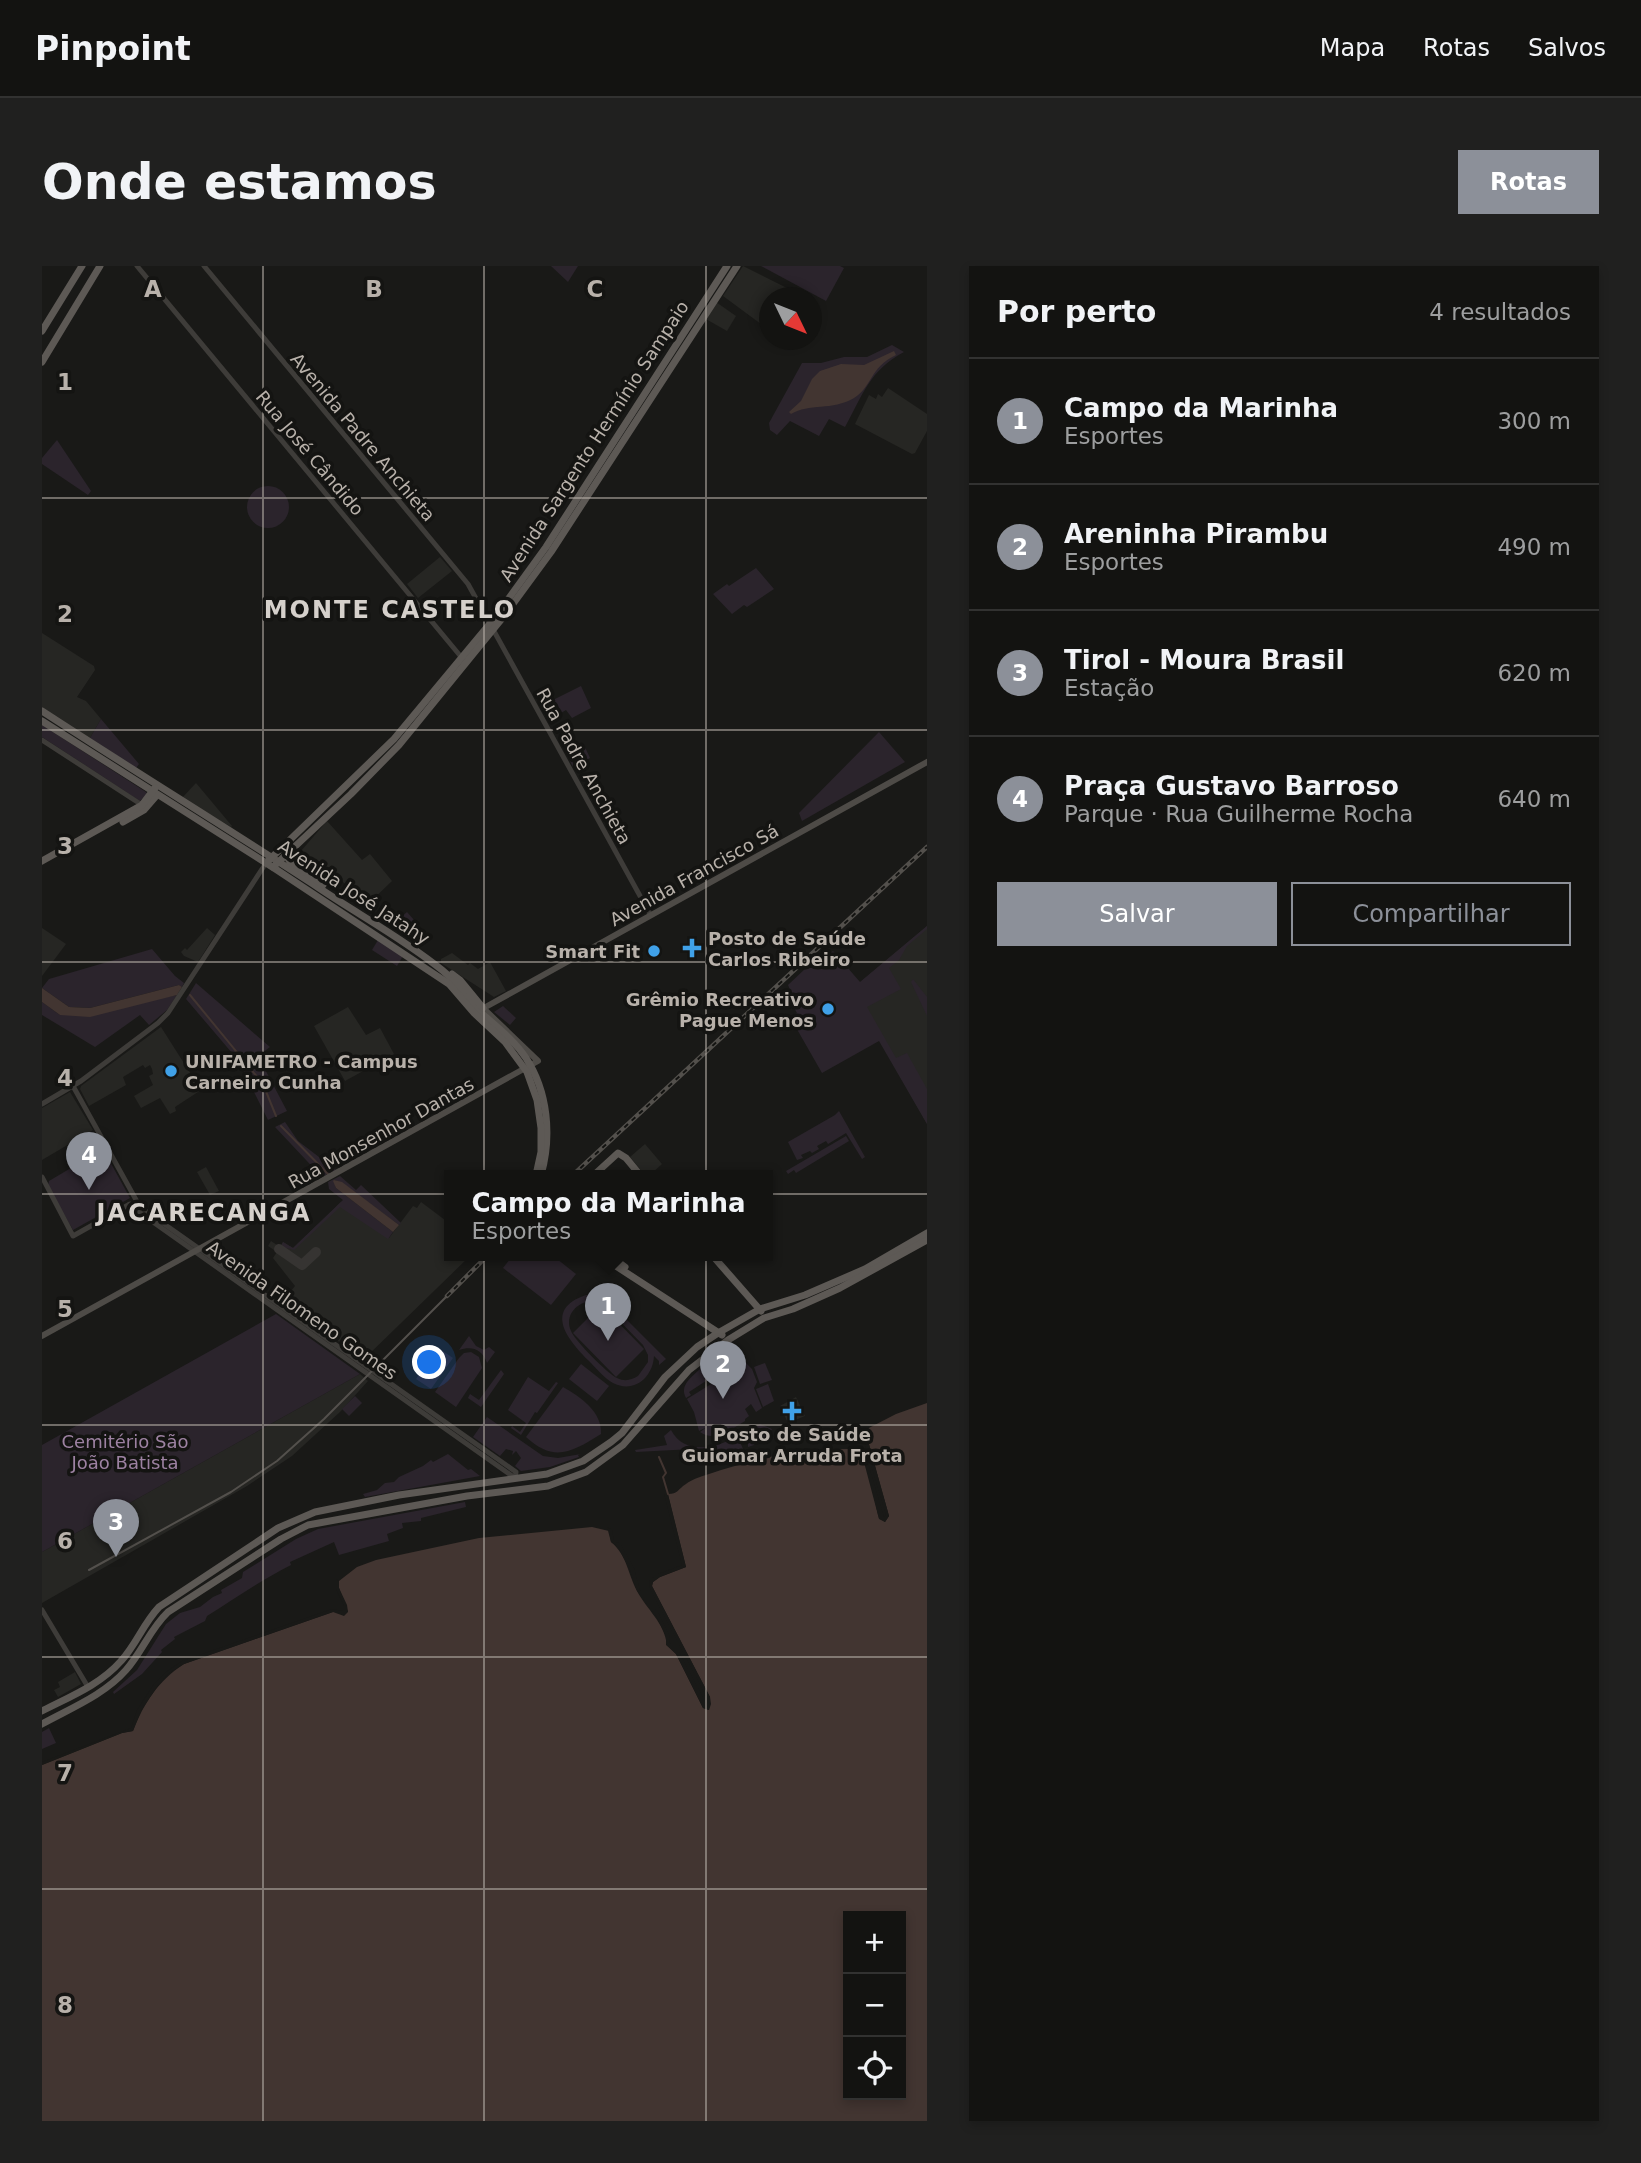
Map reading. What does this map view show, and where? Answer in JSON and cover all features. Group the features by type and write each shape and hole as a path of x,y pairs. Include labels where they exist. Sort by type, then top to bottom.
{"main road":[{"path":"42,331 82,266"},
{"path":"42,362 100,266"},
{"name":"Avenida Sargento Hermínio Sampaio","path":"272,863 394,738 492,627 727,266"},
{"name":"Avenida Sargento Hermínio Sampaio","path":"272,863 289,852 399,745 492,627 565,531 737,266"},
{"name":"Avenida José Jatahy","path":"42,711 155,791"},
{"name":"Avenida José Jatahy","path":"42,721 370,925 449,984 508,1036 522,1052 541,1118 541,1146 537,1170"},
{"name":"Avenida Francisco Sá","path":"479,1010 927,762"},
{"path":"42,863 144,806 155,791"},
{"path":"289,852 287,857 290,862 330,890 339,900"},
{"name":"Avenida José Jatahy","path":"272,863 339,900 370,925"},
{"name":"Avenida José Jatahy","path":"383,934 460,980 479,1010 528,1067 541,1091 547,1117 547,1149 542,1170"},
{"path":"479,1010 519,1041 522,1052"},
{"name":"Rua Monsenhor Dantas","path":"42,1336 538,1061 519,1041"},
{"path":"599,1170 616,1154 626,1158 636,1170"},
{"path":"42,1711 112,1671 159,1607 278,1528 315,1512 428,1491 547,1474 583,1461 617,1437 665,1377 690,1353 718,1333 760,1309 839,1285 927,1233"},
{"path":"42,1724 103,1691 119,1679 137,1657 158,1621 168,1612 308,1525 415,1504 562,1482 588,1471 624,1445 689,1370 728,1340 764,1318 793,1309 927,1240"},
{"path":"608,1261 728,1340"},
{"path":"617,1261 628,1274"},
{"path":"717,1261 760,1309 764,1318"},
{"path":"583,1461 588,1464 588,1471"},
{"path":"515,1478 529,1488"},
{"path":"494,1491 512,1485 515,1478"},
{"path":"415,1504 411,1500 412,1495 428,1491"},
{"path":"249,1548 255,1556"},
{"path":"69,1697 77,1705"}],"street":[{"name":"Rua José Cândido","path":"137,266 462,658"},
{"name":"Avenida Padre Anchieta","path":"204,266 461,575 492,627"},
{"name":"Rua Padre Anchieta","path":"492,627 650,915"},
{"path":"42,740 144,806"},
{"name":"Avenida Sargento Hermínio Sampaio","path":"42,1104 73,1086 169,1013 257,879 272,863"},
{"name":"Avenida Filomeno Gomes","path":"73,1086 140,1207 515,1478"},
{"path":"42,1177 73,1236 136,1200"},
{"name":"Avenida Filomeno Gomes","path":"129,1205 198,1250"},
{"path":"42,1609 88,1687"}],"shaded area":[{"path":"743,266 785,287 759,287 759,323 723,296"},
{"path":"716,302 736,316 727,331 704,318"},
{"path":"894,351 896,355 876,371 865,388 854,398 791,414 789,412 801,401 812,379 820,371 841,364 864,365"},
{"path":"888,388 927,414 927,431 915,453 912,454 855,424 869,395 876,399 878,394 882,397"},
{"path":"440,557 452,571 418,598 407,584"},
{"path":"42,633 94,666 95,670 77,697 86,701 101,719 90,738 42,707"},
{"path":"196,783 232,826 231,827 182,798"},
{"path":"327,821 362,860 370,854 392,881 368,904 319,861 310,871 294,859"},
{"path":"927,926 927,1124 851,990"},
{"path":"42,928 66,944 42,976"},
{"path":"207,928 215,935 198,962 184,956 181,952 185,948 187,950"},
{"path":"452,953 478,969 490,962 506,991 494,997 441,963 441,959"},
{"path":"179,985 182,987 177,995 90,1017 60,1015 42,1002 42,988 69,1007 90,1008"},
{"path":"348,1007 366,1035 380,1028 394,1054 345,1081 314,1026"},
{"name":"UNIFAMETRO - Campus Carneiro Cunha","path":"161,1027 201,1090 175,1107 176,1111 170,1114 160,1098 141,1108 134,1096 153,1085 149,1076 153,1074 150,1065 145,1068 143,1065 123,1077 126,1085 89,1106 81,1086"},
{"path":"70,1092 93,1130 42,1160 42,1108"},
{"path":"645,1144 662,1164 655,1170 641,1170 630,1157"},
{"path":"206,1167 219,1191 210,1195 197,1172"},
{"path":"334,1180 342,1182 399,1225 393,1232 336,1188"},
{"path":"341,1202 389,1238 413,1206 417,1208 421,1202 444,1219 444,1261 465,1261 364,1359 318,1327 304,1313 283,1301 295,1286 273,1258 277,1252 268,1246 271,1241 280,1247 283,1242 293,1248"},
{"path":"360,1374 368,1381 340,1412 292,1456 247,1486 42,1603 42,1552"},
{"name":"Posto de Saúde Guiomar Arruda Frota","path":"796,1397 805,1416 788,1423 780,1406"},
{"path":"927,1403 927,2121 42,2121 42,1765 133,1731 153,1693 184,1664 333,1612 348,1612 339,1581 357,1567 376,1560 479,1538 592,1527 609,1531 611,1542 621,1553 637,1591 659,1623 667,1645 676,1654 703,1708 709,1710 710,1697 652,1586 660,1577 686,1567 668,1494 698,1478 762,1459 817,1450 857,1449 868,1472 879,1518 885,1522 889,1516 865,1430 896,1414"},
{"path":"75,1672 81,1684 58,1697 54,1690 60,1687 58,1682"}],"green space":[{"path":"551,266 578,266 568,282"},
{"path":"761,266 844,268 826,301 822,299 822,287 800,287"},
{"path":"892,345 904,352 875,375 845,427 829,419 819,436 790,421 777,435 770,430 769,423 802,363 821,363 844,357 867,357"},
{"path":"57,440 91,491 88,495 42,464 42,458"},
{"path":"268,486 283,492 289,507 283,522 268,528 253,522 247,507 253,492"},
{"path":"756,568 774,589 732,614 713,594"},
{"path":"581,686 591,708 572,718 566,710 549,720 541,706"},
{"path":"101,719 139,764 136,768 90,738"},
{"path":"42,725 147,794 140,801 42,737"},
{"path":"879,732 905,762 802,821 799,813"},
{"path":"565,733 574,749 584,745 590,758 573,767 558,736"},
{"path":"407,912 414,920 400,933 392,925"},
{"name":"Grêmio Recreativo Pague Menos","path":"927,926 889,968 901,989 867,1007 896,1058 907,1053 927,1089 927,1124 879,1041 822,1073 790,1017 797,1013 787,995 791,992 788,985 806,968 812,968 833,951 860,982"},
{"path":"378,940 403,956 397,966 372,950"},
{"path":"152,949 184,983 182,987 179,985 90,1008 69,1007 42,988 49,979"},
{"path":"913,979 927,997 927,1016 911,982"},
{"path":"196,983 270,1047 258,1056 287,1111 268,1120 238,1060 186,999"},
{"path":"177,995 167,1010 149,1025 140,1015 95,1047 42,1015 42,1002 60,1015 75,1015"},
{"path":"503,1006 516,1018 510,1025 494,1012"},
{"path":"839,1111 865,1157 862,1159 846,1133 828,1144 826,1141 817,1146 819,1149 801,1155 803,1158 797,1160 788,1142"},
{"path":"285,1122 298,1141 336,1170 322,1177 275,1127"},
{"path":"846,1136 849,1141 796,1173 794,1170 788,1174 786,1171"},
{"path":"103,1149 130,1198 73,1230 48,1186 49,1181"},
{"path":"340,1176 356,1190 361,1185 401,1223 399,1225 334,1180 336,1188 393,1232 388,1239 340,1207 294,1250 287,1248 284,1251 280,1248 283,1242 293,1248 343,1200 329,1189 328,1182"},
{"path":"508,1261 560,1261 576,1274 551,1305 503,1268"},
{"path":"586,1295 600,1296 666,1359 659,1365 654,1356 650,1371 635,1385 621,1386 613,1383 581,1353 563,1326 565,1309 573,1301","holes":["592,1301 605,1306 643,1345 648,1355 648,1362 633,1379 623,1380 613,1375 585,1349 571,1331 569,1320 573,1310 581,1304"]},
{"path":"601,1305 644,1349 616,1377 573,1333"},
{"name":"Cemitério São João Batista","path":"276,1314 360,1374 42,1552 42,1445"},
{"path":"469,1336 476,1346 484,1350 489,1347 495,1352 487,1363 476,1350 459,1350"},
{"path":"437,1347 453,1358 431,1389 416,1379"},
{"path":"471,1352 479,1357 482,1368 456,1407 435,1392 459,1358 464,1353"},
{"path":"720,1353 739,1358 732,1366 731,1364 711,1378 703,1366"},
{"path":"742,1359 752,1369 757,1382 754,1388 762,1408 756,1412 751,1404 745,1409 749,1416 745,1421 723,1434 705,1435 700,1432 707,1427 699,1431 687,1399 724,1376"},
{"path":"765,1363 772,1380 760,1384 754,1367"},
{"path":"581,1364 609,1386 597,1401 569,1379"},
{"path":"701,1368 709,1379 689,1392 691,1395 686,1398 685,1385"},
{"path":"501,1370 504,1374 481,1407 468,1398 470,1394 479,1400"},
{"path":"528,1377 549,1391 558,1383 521,1435 511,1428 512,1426 520,1432 526,1423 508,1410"},
{"path":"768,1384 774,1401 763,1407 756,1389"},
{"path":"563,1387 577,1395 594,1412 601,1434 572,1450 554,1452 545,1450 526,1437"},
{"path":"355,1396 362,1403 349,1416 342,1409"},
{"path":"487,1417 543,1456 558,1458 581,1454 550,1467 521,1471 515,1466 521,1458 516,1451 512,1455 513,1451 506,1449 500,1456 473,1437"},
{"path":"760,1424 772,1429 763,1443 756,1441 748,1447 748,1441 740,1435"},
{"path":"671,1430 686,1444 707,1447 694,1451 636,1452 635,1450 667,1445 664,1436"},
{"path":"738,1437 743,1449 732,1455 700,1460 692,1455"},
{"path":"448,1454 480,1476 365,1497 363,1494 377,1490 385,1483 394,1482 431,1460 433,1462"},
{"path":"465,1502 466,1507 421,1518 421,1521 402,1523 403,1528 387,1534 389,1541 339,1555 334,1542 290,1562 291,1565 207,1616 205,1621 174,1637 142,1674 114,1694 113,1692 137,1670 166,1624 180,1613 200,1607 222,1593 221,1590 242,1578 243,1572 296,1539 318,1529"},
{"path":"49,1728 56,1743 42,1749 42,1732"}],"pier":[{"path":"865,1430 889,1516 885,1522 879,1519 860,1447 865,1453 884,1517 886,1515 861,1432"},
{"path":"667,1491 686,1567 660,1577 652,1586 710,1697 709,1710 703,1708 676,1654 666,1645 666,1636 656,1616 637,1591 618,1547 611,1542 607,1527 612,1530 614,1540 621,1545 634,1568 640,1590 659,1614 670,1643 679,1652 707,1705 707,1698 649,1587 650,1580 658,1574 682,1565 664,1494"},
{"path":"336,1579 347,1605 348,1612 344,1616 333,1612 184,1664 168,1674 157,1687 141,1711 133,1731 42,1765 42,1762 131,1728 137,1710 154,1684 182,1661 332,1609 344,1611 336,1589"}],"waterway":[{"path":"190,995 263,1084 276,1116"},
{"path":"281,1126 328,1174"},
{"path":"659,1457 666,1473 663,1477 668,1494"}],"taxiway":[{"path":"279,1249 302,1265 316,1252"}],"tram line":[{"path":"89,1570 231,1492 277,1461 324,1419 447,1296"}],"railway":[{"path":"578,1170 927,847"},
{"path":"447,1296 482,1261"}],"place":[{"name":"Posto de Saúde Carlos Ribeiro","path":"692,948"},
{"name":"Smart Fit","path":"654,951"},
{"name":"Grêmio Recreativo Pague Menos","path":"828,1009"},
{"name":"UNIFAMETRO - Campus Carneiro Cunha","path":"171,1071"},
{"name":"Praça Gustavo Barroso","path":"89,1190"},
{"name":"Campo da Marinha","path":"608,1341"},
{"name":"Areninha Pirambu","path":"723,1399"},
{"name":"Posto de Saúde Guiomar Arruda Frota","path":"792,1411"},
{"name":"Tirol - Moura Brasil","path":"116,1557"}],"district":[{"name":"MONTE CASTELO","path":"390,610"},
{"name":"JACARECANGA","path":"204,1213"}]}
